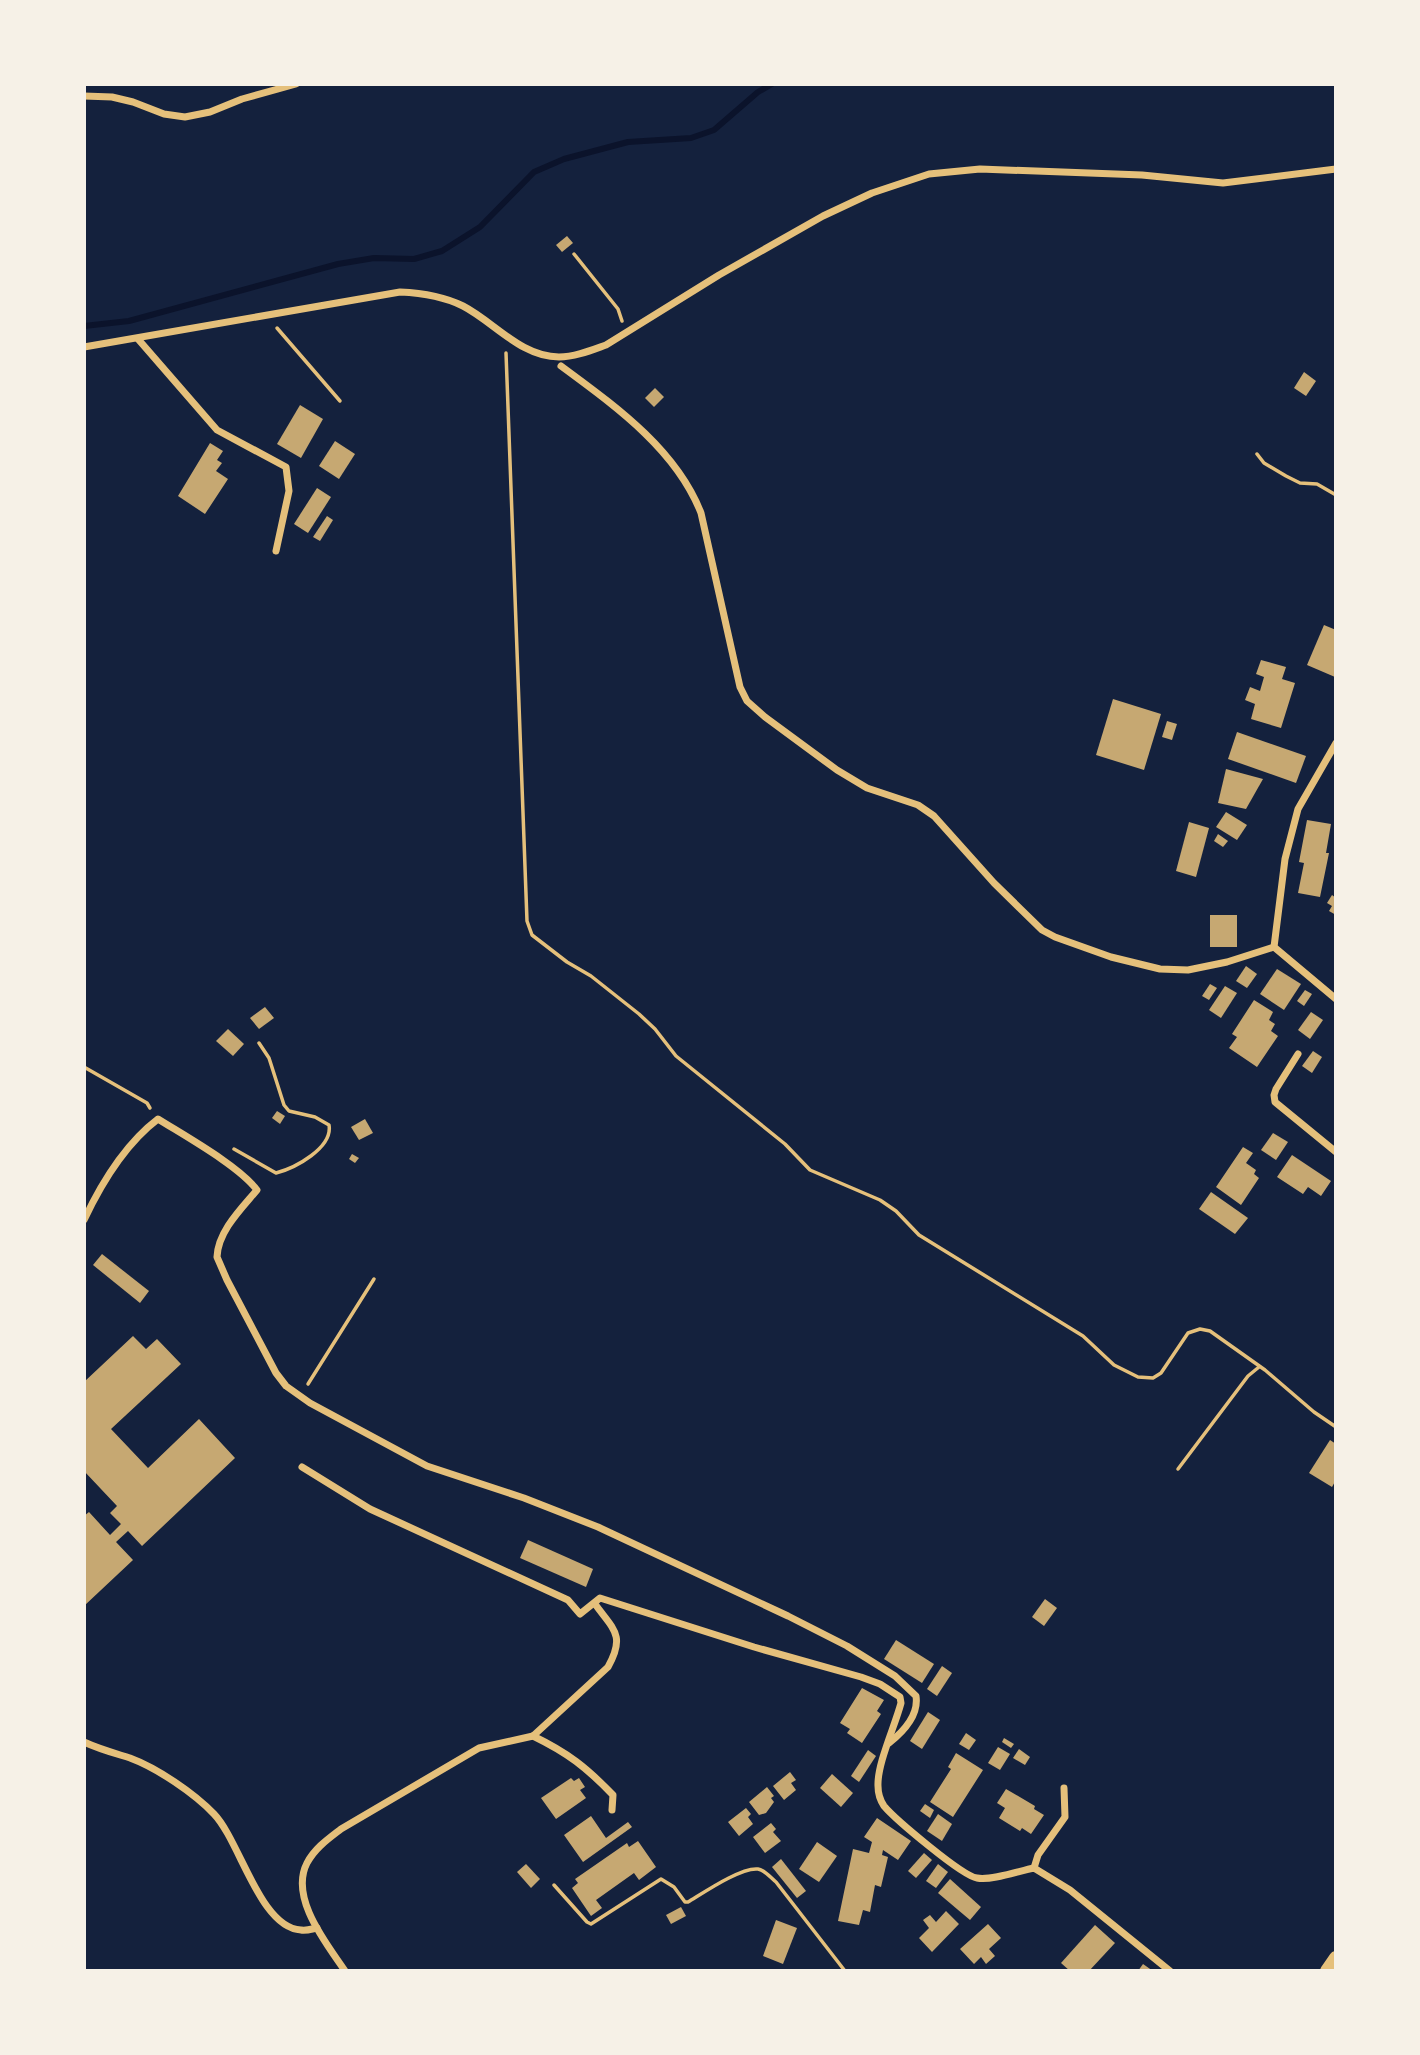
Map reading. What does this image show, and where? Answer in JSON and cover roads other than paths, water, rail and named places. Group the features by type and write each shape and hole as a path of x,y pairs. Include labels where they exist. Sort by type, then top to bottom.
{"main road":[{"path":"1327,1971 1336,1958"}],"street":[{"path":"84,96 112,97 164,114 185,117 210,112 242,99 296,84"},
{"path":"84,347 400,292 423,292 465,307 506,336 545,355 560,357 606,345 719,275 823,216 872,193 929,174 980,169 1142,175 1223,183 1336,169"},
{"path":"138,339 217,430 286,467 289,491 276,551"},
{"path":"561,366 601,396 651,441 671,460 692,490 707,539 740,687 747,701 765,717 837,770 867,788 918,805 934,816 994,883 1042,930 1055,937 1111,957 1160,969 1188,970 1227,962 1274,947"},
{"path":"1274,947 1285,859 1298,809 1336,743"},
{"path":"1274,947 1336,999"},
{"path":"1298,1054 1276,1089 1275,1102 1336,1152"},
{"path":"84,1220 119,1160 158,1119 250,1180 257,1190 231,1223 217,1257 276,1373 286,1386 427,1466 524,1498 598,1527 847,1646 894,1676 916,1696 917,1704 909,1722 903,1732 889,1744"},
{"path":"302,1467 370,1509 568,1600 580,1614 596,1604 600,1598 880,1684 900,1697 901,1703 878,1783 880,1798 888,1810 953,1865 972,1877 990,1878 1034,1868 1070,1890 1170,1971"},
{"path":"345,1971 305,1906 303,1882 306,1865 320,1845 341,1829 479,1748 533,1736 608,1667 615,1654 618,1637 610,1621 596,1604"},
{"path":"533,1736 565,1751 590,1771 613,1795 612,1810"},
{"path":"84,1742 149,1766 198,1800 215,1815 229,1836 260,1897 272,1914 302,1931 317,1928"},
{"path":"1034,1868 1038,1855 1065,1817 1063,1788"}],"waterway":[{"path":"84,326 129,321 338,264 374,258 414,259 442,251 480,227 534,172 564,159 628,142 691,138 714,130 758,92 772,84"}]}
